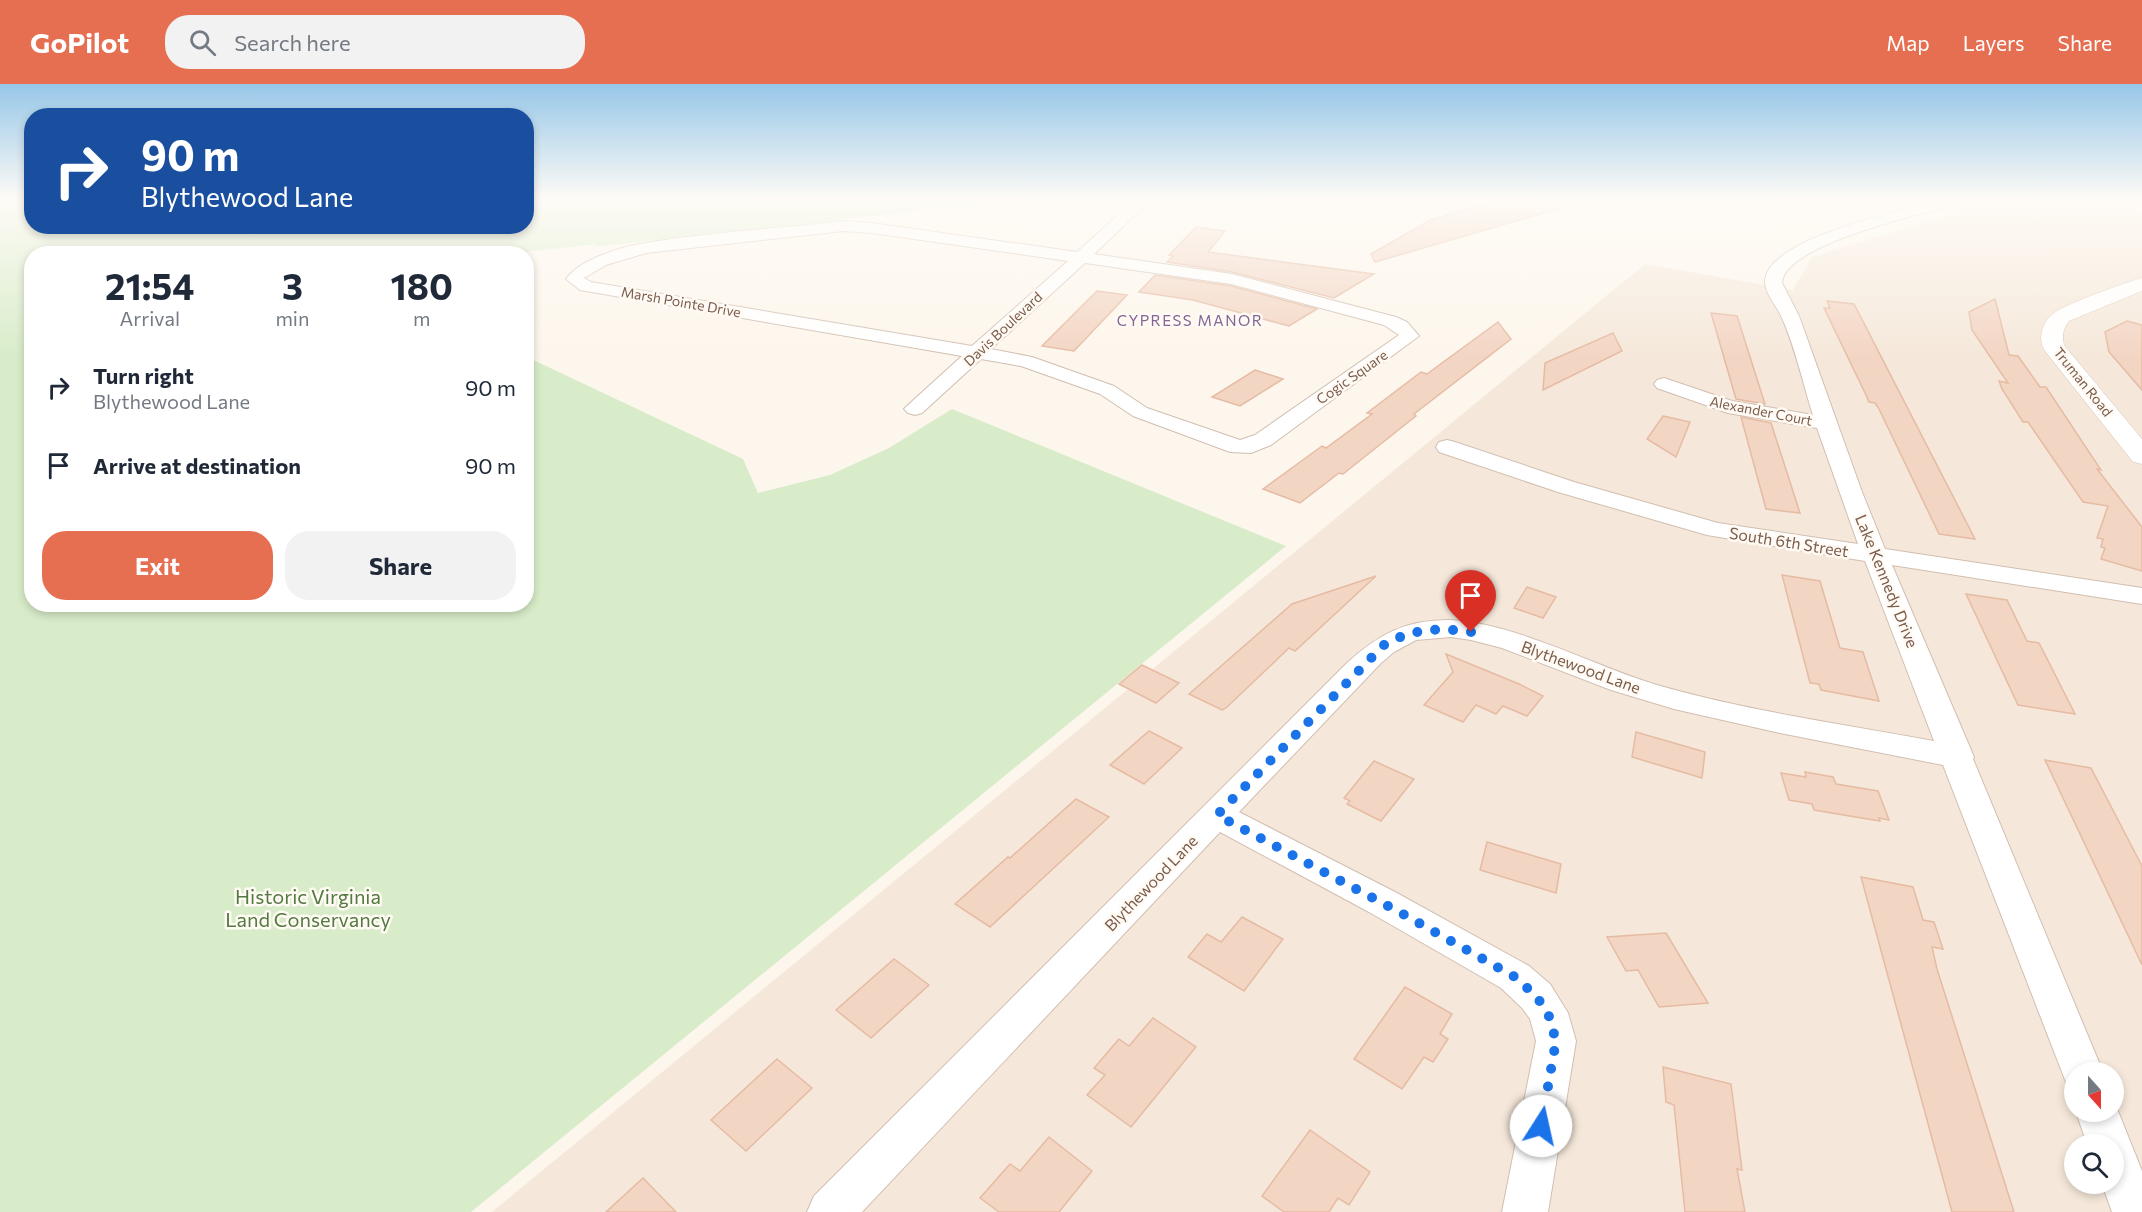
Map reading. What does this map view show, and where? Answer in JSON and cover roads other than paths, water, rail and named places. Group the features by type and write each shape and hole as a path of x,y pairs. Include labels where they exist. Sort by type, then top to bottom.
{"street":[{"name":"Marsh Pointe Drive","path":"627,253 600,262 579,273 575,279 586,286 980,352"},
{"name":"Marsh Pointe Drive","path":"1050,253 1081,257"},
{"name":"Davis Boulevard","path":"915,409 980,352 1086,253"},
{"name":"Lake Kennedy Drive","path":"1793,253 1779,266 1773,277 1776,288 1790,316 1825,423 1877,557 2078,1062"},
{"name":"Cogic Square","path":"980,352 1032,363 1107,390 1140,412 1231,445 1243,447 1263,440 1410,336 1400,326 1390,321 1250,283 1081,257"},
{"name":"Truman Road","path":"2138,446 2053,346 2050,335 2053,325 2062,317 2142,284"},
{"name":"Alexander Court","path":"1664,384 1728,407 1825,423"},
{"name":"South 6th Street","path":"1447,447 1676,521 1716,530 1877,557 2142,596"},
{"name":"Blythewood Lane","path":"830,1212 1386,643 1408,633 1432,629 1487,634 1611,680 1674,699 1958,757"},
{"path":"1217,815 1515,977 1536,996 1548,1013 1556,1041 1525,1212"},
{"path":"2124,1183 2135,1212"}],"district":[{"name":"CYPRESS MANOR","path":"1190,321"}],"park label":[{"name":"Historic Virginia Land Conservancy","path":"308,908"}]}
